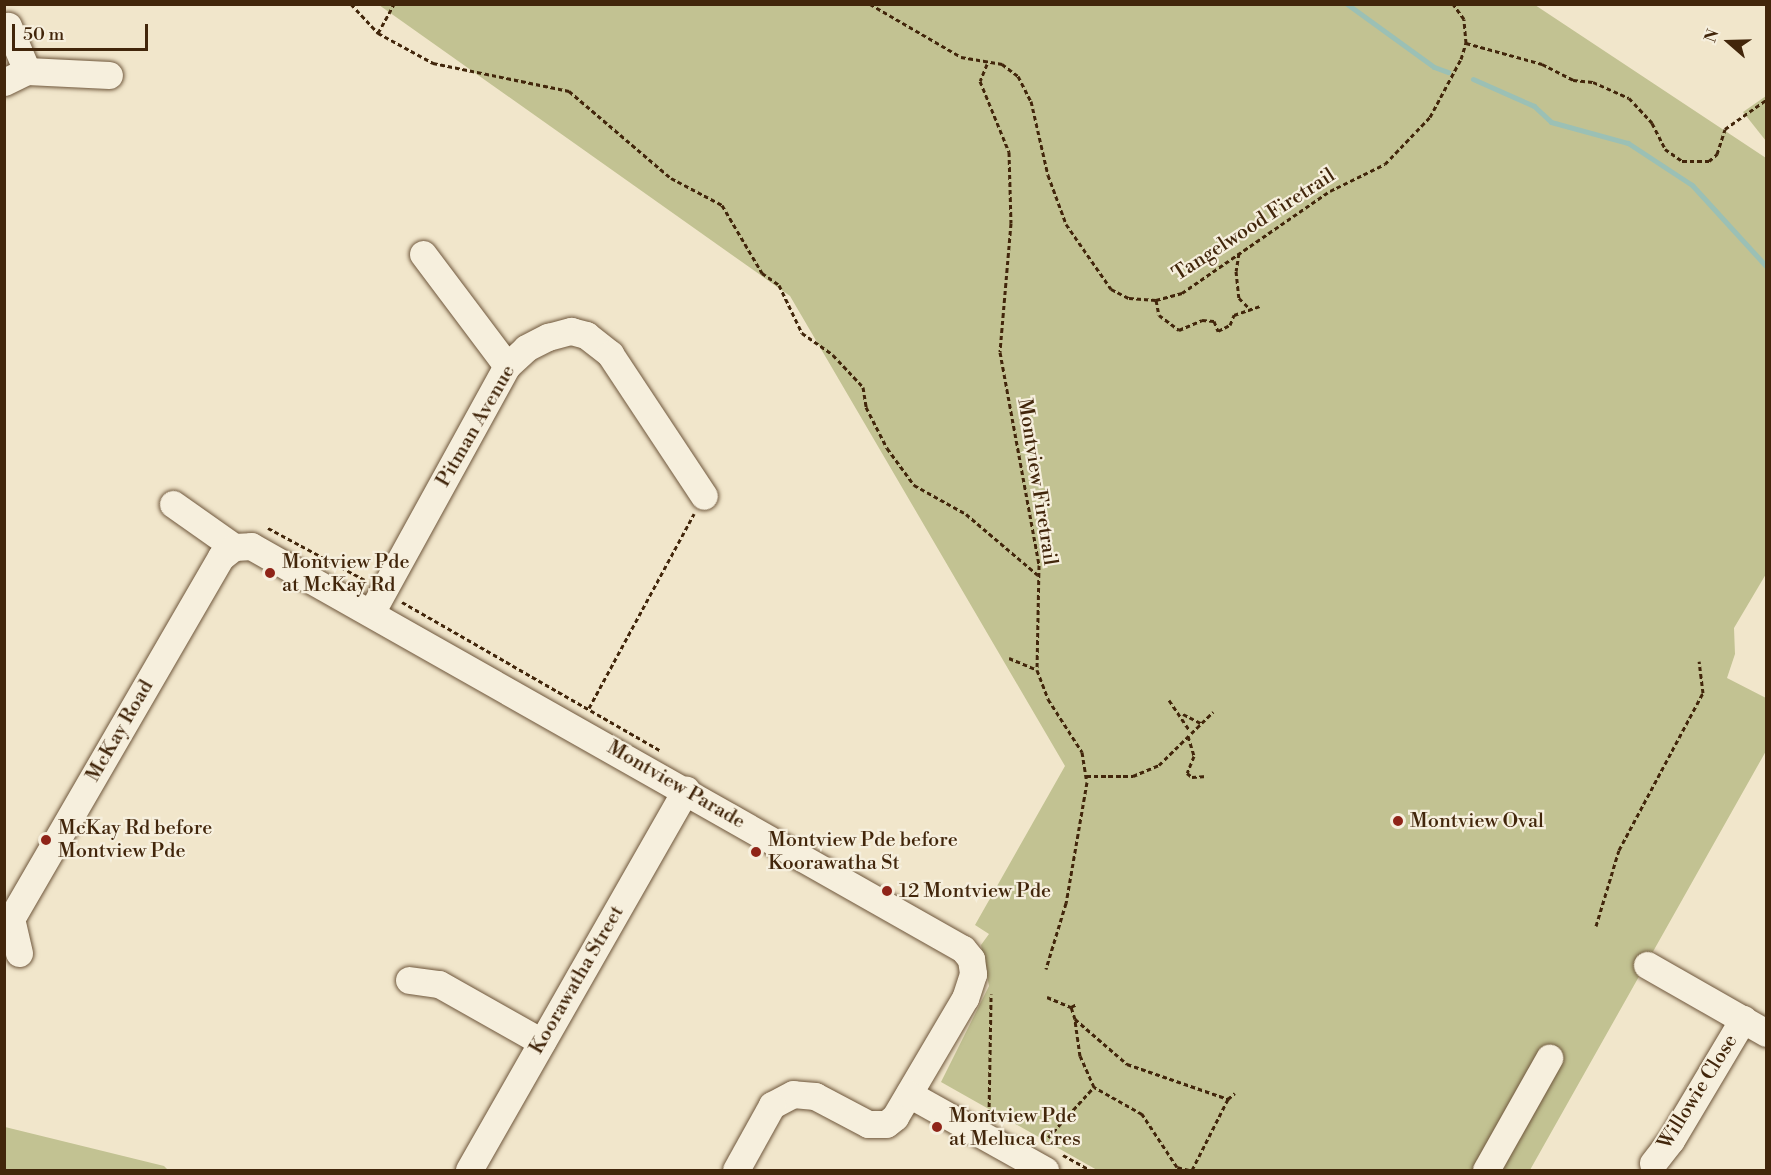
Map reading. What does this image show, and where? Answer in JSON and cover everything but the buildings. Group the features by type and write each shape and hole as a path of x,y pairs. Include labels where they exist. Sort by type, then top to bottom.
{"street":[{"path":"8,26 16,77 109,75"},
{"path":"423,254 507,366"},
{"name":"Pitman Avenue","path":"371,612 507,366 526,348 548,336 571,331 586,335 610,354 704,496"},
{"name":"Montview Parade","path":"172,504 234,548 251,546 262,551 963,949 971,959 973,974 965,998 895,1117 877,1126 804,1092 782,1098 772,1105 736,1170"},
{"name":"McKay Road","path":"19,953 8,919 214,568 234,548"},
{"name":"Koorawatha Street","path":"469,1170 686,790"},
{"path":"1647,965 1767,1033"},
{"path":"409,980 440,984 542,1042"},
{"name":"Willowie Close","path":"1653,1163 1671,1140 1743,1019"},
{"path":"1486,1170 1550,1058"},
{"path":"909,1094 1053,1158"}],"path":[{"path":"351,4 378,33 434,63 569,91 671,178 722,205 762,273 779,285 802,333 833,355 863,387 866,407 887,448 914,485 966,514 1038,575"},
{"path":"378,33 394,4"},
{"name":"Tangelwood Firetrail","path":"870,4 961,57 987,64 1002,64 1018,76 1031,101 1048,175 1066,224 1097,272 1111,289 1129,298 1156,300 1182,293 1330,191 1386,164 1430,117 1466,43"},
{"path":"1453,4 1464,19 1466,43 1542,64 1573,80 1593,82 1629,98 1652,123 1665,149 1682,161 1709,161 1717,154 1725,129 1767,100"},
{"name":"Montview Firetrail","path":"987,64 980,81 1009,152 1011,223 1000,352 1038,575 1036,670 1048,699 1082,752 1086,777 1066,903 1046,969"},
{"path":"1239,253 1236,271 1239,298 1251,310"},
{"path":"1156,300 1159,315 1179,330 1202,320 1214,321 1218,331 1230,325 1234,315 1260,306"},
{"path":"589,708 704,496"},
{"path":"1009,658 1036,670"},
{"path":"1596,926 1619,850 1703,693 1699,660"},
{"path":"1169,700 1182,714 1190,731"},
{"path":"1086,777 1133,776 1159,765 1188,736 1190,731 1213,712"},
{"path":"1182,714 1201,723"},
{"path":"1188,736 1194,756 1187,773 1192,777 1207,776"},
{"path":"991,987 989,1114 998,1119"},
{"path":"1047,997 1071,1007 1080,1056 1094,1087 1142,1114 1177,1167 1190,1170 1228,1099 1235,1093"},
{"path":"1071,1007 1077,1004"},
{"path":"1075,1019 1127,1064 1228,1099"},
{"path":"1043,1144 1094,1087"},
{"path":"1034,1139 1043,1144 1053,1158 1090,1170"}],"green space":[{"path":"379,5 1535,5 1766,158 1766,574 1734,628 1735,654 1727,678 1766,698 1766,751 1530,1170 1097,1170 941,1082 989,986 981,945 989,934 975,925 1065,766 790,296"},
{"path":"1766,96 1766,141 1743,112"},
{"path":"5,1127 164,1166 168,1170 5,1170"}],"waterway":[{"path":"1347,4 1434,67 1448,72"},
{"path":"1473,79 1534,106 1551,122 1628,143 1692,185 1766,266"}],"place":[{"name":"Montview Pde at McKay Rd","path":"270,573"},
{"name":"Montview Oval","path":"1398,821"},
{"name":"McKay Rd before Montview Pde","path":"46,840"},
{"name":"Montview Pde before Koorawatha St","path":"756,852"},
{"name":"12 Montview Pde","path":"887,891"},
{"name":"Montview Pde at Meluca Cres","path":"937,1127"}]}
